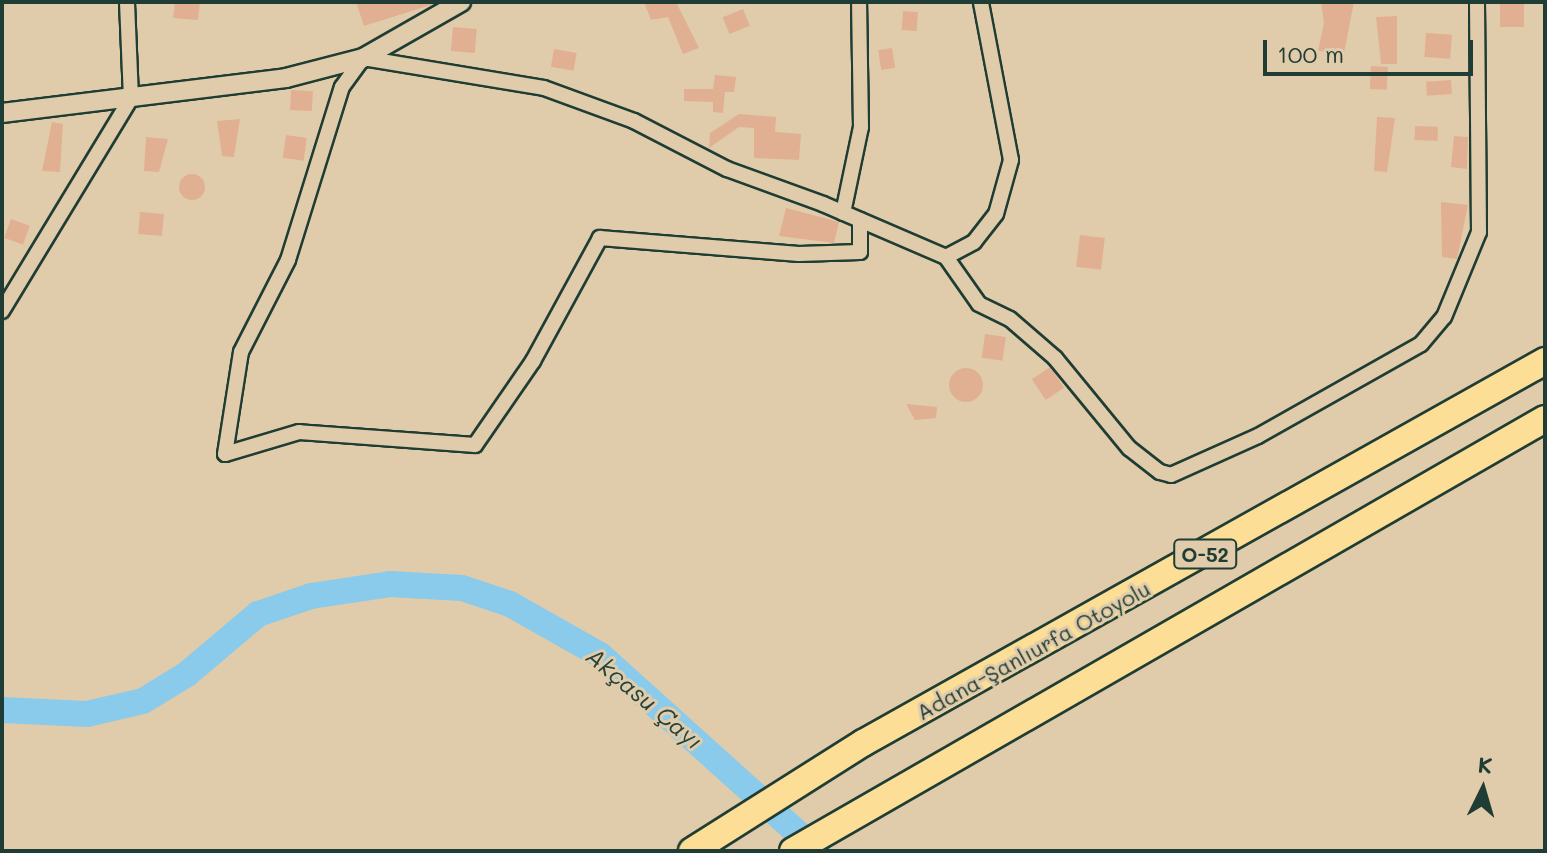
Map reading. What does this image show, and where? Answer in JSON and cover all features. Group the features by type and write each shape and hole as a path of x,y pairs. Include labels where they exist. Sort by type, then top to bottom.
{"highway":[{"name":"Adana-Şanlıurfa Otoyolu","path":"699,847 863,743 1545,361"},
{"name":"O-52","path":"793,851 1545,419"}],"street":[{"path":"2,311 131,98 127,2"},
{"path":"2,113 286,78 363,58 461,2"},
{"path":"843,213 861,127 859,2"},
{"path":"946,257 974,242 996,214 1011,160 981,2"},
{"path":"363,58 544,88 634,121 727,169 843,213 946,257 979,304 1010,319 1055,358 1129,448 1160,472 1171,475 1258,436 1421,344 1444,317 1479,232 1477,2"},
{"path":"363,58 342,87 288,260 241,352 225,454 299,432 475,445 533,361 600,238 799,254 860,252 860,220"}],"building":[{"path":"175,2 200,2 198,20 173,18"},
{"path":"356,2 434,2 434,4 364,26"},
{"path":"644,2 676,2 699,48 683,54 668,17 651,20"},
{"path":"1321,2 1354,2 1344,53 1318,51 1324,23"},
{"path":"1500,2 1524,2 1524,27 1500,27"},
{"path":"743,9 750,26 729,34 723,17"},
{"path":"903,11 918,12 917,31 902,30"},
{"path":"1397,16 1397,64 1381,64 1376,17"},
{"path":"453,27 477,29 475,53 451,51"},
{"path":"1426,33 1452,35 1450,59 1424,57"},
{"path":"892,48 895,68 881,70 878,50"},
{"path":"554,49 577,53 574,71 551,67"},
{"path":"1371,66 1388,67 1387,90 1370,89"},
{"path":"715,75 736,77 734,92 725,92 723,113 713,112 713,102 684,101 684,89 713,89"},
{"path":"1451,80 1452,94 1427,96 1426,82"},
{"path":"291,90 313,91 312,111 290,110"},
{"path":"739,114 776,117 775,132 801,134 799,160 754,158 754,128 739,127 709,148 710,133"},
{"path":"1377,117 1395,118 1387,172 1374,171"},
{"path":"240,119 234,157 222,156 217,121"},
{"path":"52,122 63,124 60,172 42,171"},
{"path":"1415,126 1438,127 1437,141 1415,140"},
{"path":"286,135 307,138 304,161 283,158"},
{"path":"1454,136 1468,137 1467,169 1451,167"},
{"path":"146,137 168,139 159,172 144,171"},
{"path":"192,174 201,178 205,187 201,196 192,200 183,196 179,187 183,178"},
{"path":"1441,202 1468,205 1457,259 1442,257"},
{"path":"786,208 839,222 834,243 779,236"},
{"path":"140,212 164,214 162,236 138,234"},
{"path":"11,219 30,226 23,245 4,238"},
{"path":"1080,235 1105,238 1101,270 1076,267"},
{"path":"985,334 1006,337 1002,361 982,358"},
{"path":"1050,367 1064,388 1046,400 1032,379"},
{"path":"966,368 978,373 983,385 978,397 966,402 954,397 949,385 954,373"},
{"path":"906,404 937,407 936,418 915,420"}],"waterway":[{"name":"Akçasu Çayı","path":"2,710 87,714 143,701 187,674 258,614 311,596 390,584 462,588 510,604 600,655 818,851"}]}
